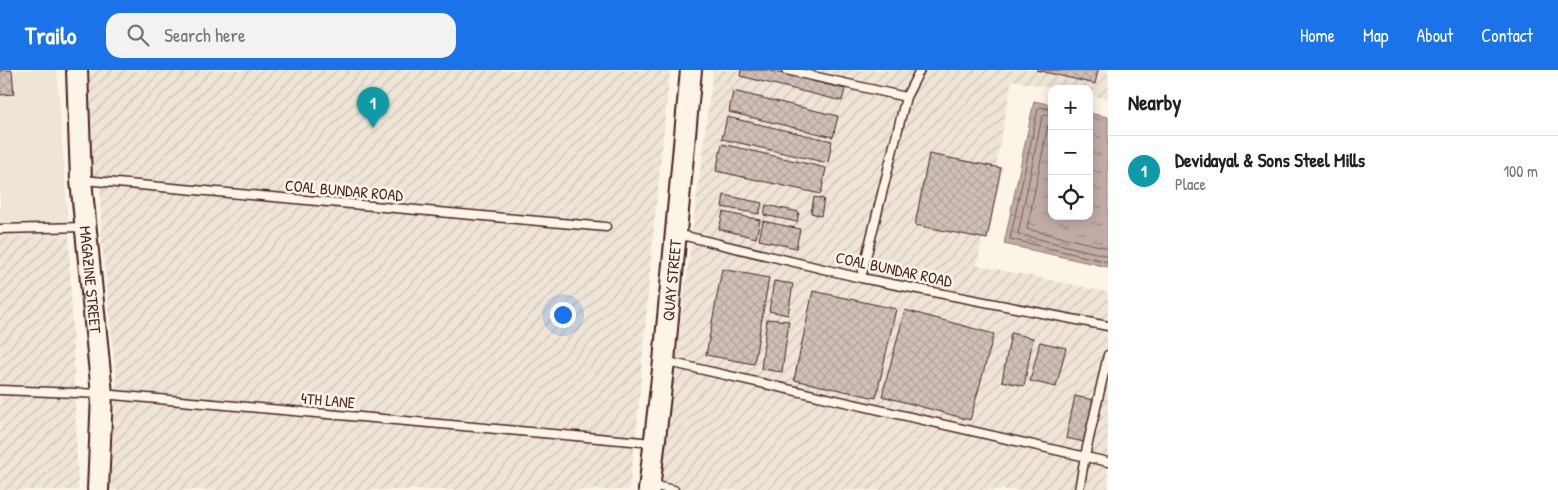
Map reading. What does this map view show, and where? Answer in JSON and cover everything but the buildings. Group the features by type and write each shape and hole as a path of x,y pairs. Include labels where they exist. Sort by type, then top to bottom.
{"street":[{"name":"MAGAZINE STREET","path":"77,70 81,180 102,394 98,490"},
{"name":"QUAY STREET","path":"649,487 664,361 691,70"}],"lane":[{"path":"786,70 906,97"},
{"path":"861,278 906,97 920,70"},
{"name":"COAL BUNDAR ROAD","path":"81,180 606,227"},
{"path":"0,229 86,227"},
{"name":"COAL BUNDAR ROAD","path":"675,233 861,278 1108,326"},
{"path":"1079,490 1108,355"},
{"path":"664,361 1108,462"},
{"name":"4TH LANE","path":"0,390 102,394 654,443"},
{"path":"649,487 674,490"}],"shaded area":[{"path":"0,70 57,70 69,236 0,238"},
{"path":"81,70 670,70 654,225 637,424 629,490 110,490 116,379 101,233 100,178 82,176"},
{"path":"713,70 1108,70 1108,99 1093,96 1093,85 1048,85 1048,88 1012,80 977,265 1108,292 1108,490 662,490 667,429"},
{"path":"69,236 78,490 0,490 0,238"}],"water":[{"path":"1034,101 1048,104 1048,220 1093,220 1093,114 1108,117 1108,267 1004,244"}],"place":[{"name":"Devidayal & Sons Steel Mills","path":"373,128"}]}
